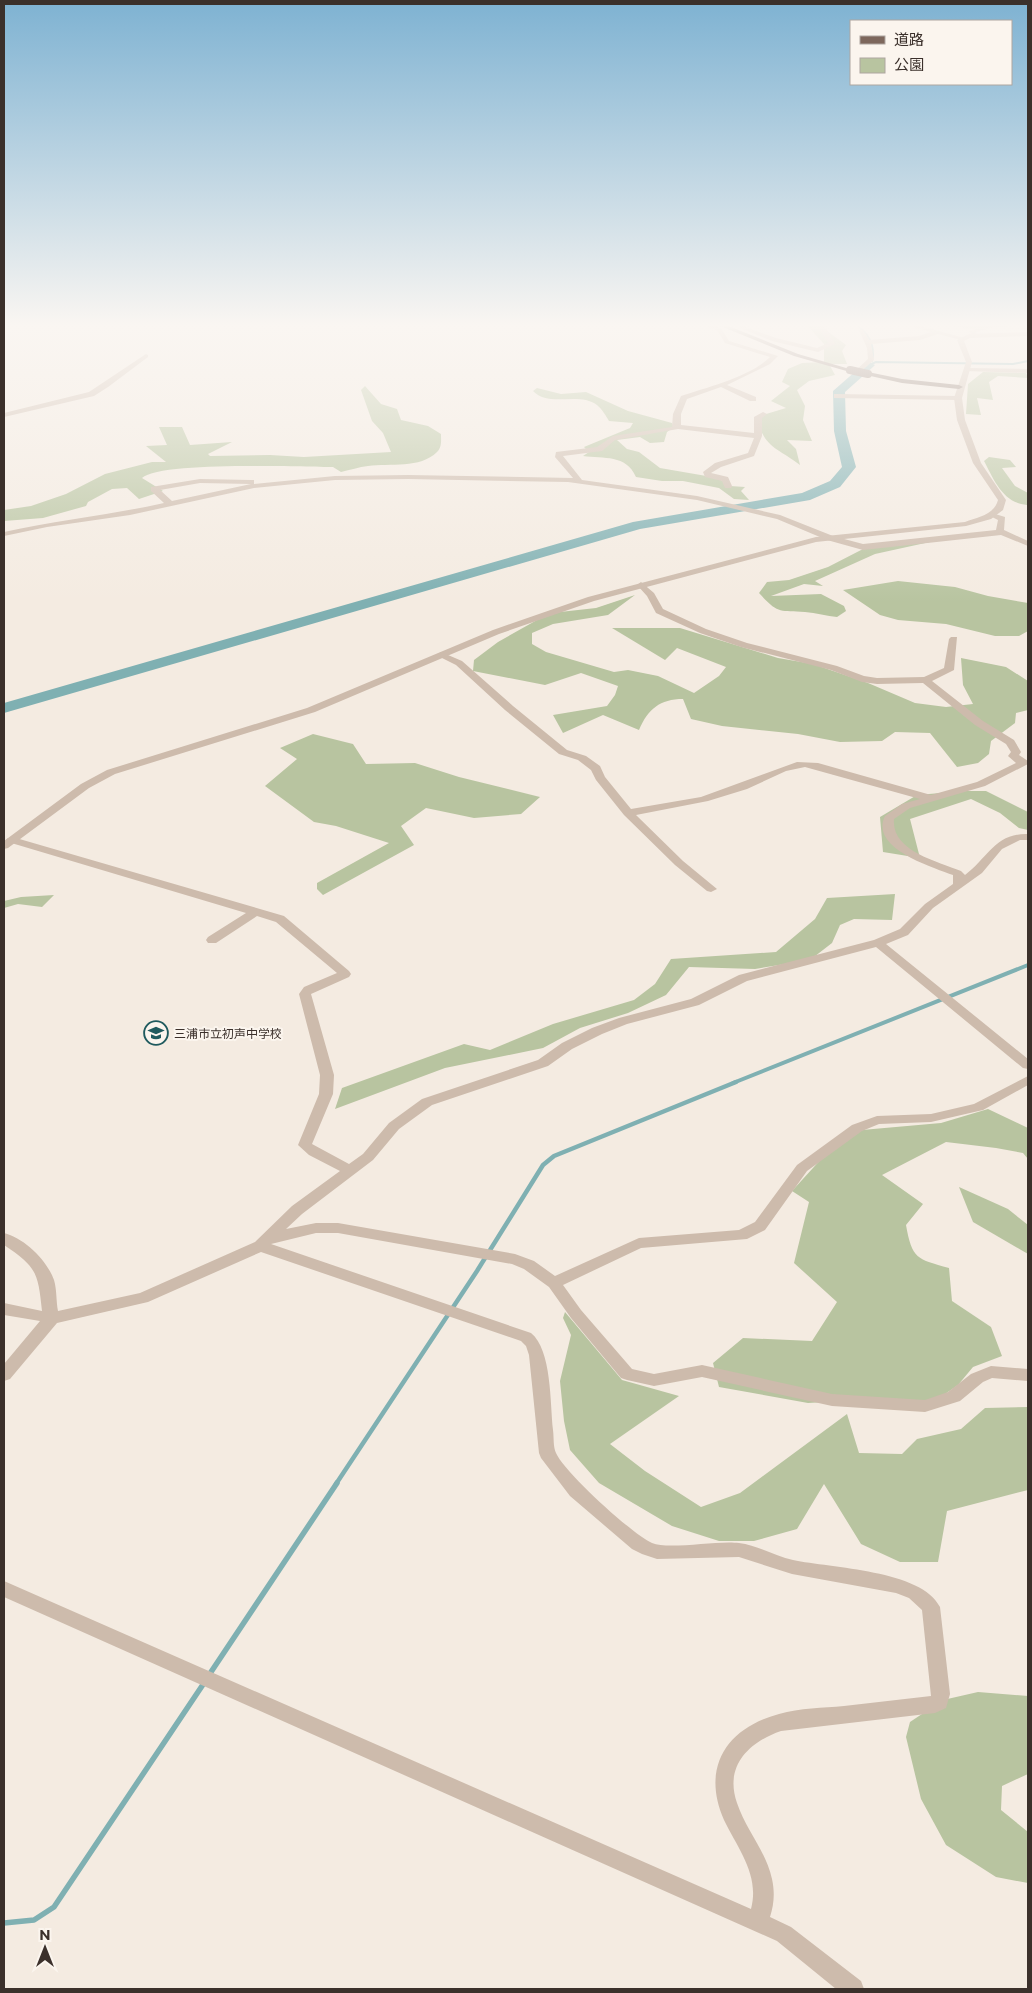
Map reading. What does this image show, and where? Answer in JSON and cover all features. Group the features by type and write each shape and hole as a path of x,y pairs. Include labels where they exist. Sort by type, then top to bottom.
{"street":[{"path":"677,416 677,427"},
{"path":"728,486 725,479 708,475 707,472 718,465 750,454 758,436 758,417 760,416"},
{"path":"8,843 85,786 111,772 311,710 534,617 641,585 830,538 966,524 992,515 1000,508 1002,500 981,470 970,448 960,416"},
{"path":"579,481 559,458 559,454 596,450 613,438 677,427 758,436"},
{"path":"4,534 47,525 130,513 169,503 265,484 375,477 579,481 697,498 738,507 780,517 830,538 863,547 1001,532 1028,544"},
{"path":"169,503 154,490 186,483 220,479 265,484"},
{"path":"992,515 1002,519 1001,532"},
{"path":"641,585 651,595 659,611 703,631 744,645 825,665 870,681 926,680 949,670 954,639"},
{"path":"441,655 459,663 509,708 563,752 582,758 596,768 600,778 628,813 680,864 712,889"},
{"path":"926,680 980,723 1013,746 1016,752 1013,756 1024,763 981,784 929,798 894,813 889,818 888,828 899,848 957,872 960,876 958,887"},
{"path":"628,813 676,806 707,798 752,783 787,766 801,763 929,798"},
{"path":"264,1242 297,1210 351,1172 368,1157 394,1126 427,1102 543,1063 567,1046 596,1031 623,1021 695,1002 743,978 878,943 904,932 929,906 978,871 998,847 1018,837 1028,837"},
{"path":"8,843 280,919 345,974 308,990 305,994 327,1075 326,1094 305,1145 351,1172"},
{"path":"212,940 255,912"},
{"path":"878,943 1028,1065"},
{"path":"554,1283 639,1243 742,1235 760,1226 802,1168 857,1128 877,1120 931,1118 978,1107 1028,1080"},
{"path":"4,1309 52,1318 143,1298 264,1242 316,1228 338,1228 496,1255 530,1265 554,1283 576,1314 627,1374 654,1380 702,1371 832,1400 925,1406 954,1397 976,1378 991,1372 1028,1374"},
{"path":"4,1238 26,1252 40,1270 48,1285 48,1308 52,1318"},
{"path":"264,1242 526,1337 533,1343 542,1387 547,1453 554,1466 576,1491 638,1544 657,1552 739,1550 792,1567 896,1585 912,1590 924,1597 931,1607 941,1694 939,1702 781,1722 761,1728 740,1743 724,1769 727,1804 758,1862 765,1894 758,1923"},
{"path":"4,1375 52,1318"},
{"path":"4,1589 784,1934 853,1989"}],"green space":[{"path":"370,416 400,416 401,420 428,426 441,434 439,450 422,461 368,466 341,472 333,467 232,466 175,469 154,473 142,478 163,491 139,499 127,488 112,489 88,502 86,506 43,518 4,521 4,510 31,506 66,494 105,474 152,462 166,462 146,446 167,445 159,427 182,427 190,445 232,442 208,454 210,456 270,455 304,457 391,452 383,433 372,421"},
{"path":"606,416 646,416 672,423 674,427 667,432 664,442 650,443 640,437 617,440 627,449 639,452 660,468 718,478 730,486 745,487 741,491 749,500 734,499 719,488 683,481 662,481 636,477 626,464 620,461 583,456 589,452 584,447 630,428 633,423 609,421"},
{"path":"804,416 803,420 812,441 787,440 796,449 800,465 768,442 756,417"},
{"path":"989,457 1010,460 1016,467 1002,468 1015,486 1028,493 1027,505 1012,500 1000,489 984,461"},
{"path":"939,540 875,554 815,581 823,586 804,584 771,596 821,594 844,606 846,611 837,617 809,612 780,610 771,605 759,593 767,582 789,580 828,567 863,549"},
{"path":"898,581 955,587 988,596 1028,603 1028,631 1019,636 995,636 946,624 898,620 880,615 843,590"},
{"path":"635,595 608,615 553,624 532,633 532,644 546,652 614,672 628,670 658,676 694,693 719,676 726,667 677,648 665,660 612,628 680,628 778,658 813,664 868,683 915,703 946,707 973,704 963,685 961,658 1006,667 1028,681 1028,710 1016,713 1015,723 991,741 989,754 978,763 957,767 930,733 895,732 882,741 840,742 798,734 722,726 691,719 683,699 661,703 646,716 639,730 603,715 563,733 553,715 607,706 615,695 618,686 581,673 545,685 473,671 474,660 498,642 537,620 560,612 596,608"},
{"path":"313,734 353,744 366,764 415,763 459,777 540,797 521,814 474,818 426,808 401,826 414,845 323,895 317,889 317,883 389,843 336,826 314,822 265,786 297,759 280,748"},
{"path":"986,791 1028,812 1028,830 1019,828 1000,813 971,799 910,819 920,858 883,852 880,817 917,795"},
{"path":"895,894 892,920 854,919 840,925 832,943 810,960 755,969 689,967 666,995 628,1013 580,1028 543,1048 445,1068 335,1109 342,1088 464,1044 490,1050 553,1024 634,1000 655,984 671,959 776,952 815,919 827,898"},
{"path":"54,895 42,907 18,904 4,908 4,901 21,897"},
{"path":"988,1109 1028,1128 1028,1159 1023,1153 946,1142 882,1175 923,1204 906,1225 914,1251 923,1259 949,1268 952,1301 991,1327 1002,1356 973,1367 958,1385 935,1401 808,1403 719,1387 713,1363 743,1338 812,1341 837,1302 794,1263 809,1202 792,1191 823,1157 862,1130 941,1123"},
{"path":"959,1187 1008,1209 1028,1225 1028,1254 973,1222"},
{"path":"565,1312 622,1380 679,1396 610,1444 645,1471 701,1507 740,1493 847,1414 859,1453 902,1454 917,1439 961,1429 985,1408 1028,1407 1028,1490 947,1511 938,1562 900,1562 861,1544 824,1484 797,1529 754,1541 719,1541 672,1526 599,1483 570,1450 564,1421 560,1381 571,1335 563,1318"},
{"path":"978,1692 1028,1696 1028,1774 1002,1786 1001,1810 1028,1832 1028,1883 996,1877 946,1845 921,1799 906,1737 910,1722 943,1700"}],"waterway":[{"path":"4,708 638,525 805,497 835,484 849,467 840,431 840,416"},
{"path":"733,1083 1028,965"},
{"path":"336,1484 477,1271 543,1165 554,1156 736,1082"},
{"path":"209,1675 337,1483"},
{"path":"4,1923 34,1920 54,1907 204,1683"}],"place":[{"name":"三浦市立初声中学校","path":"156,1033"}]}
